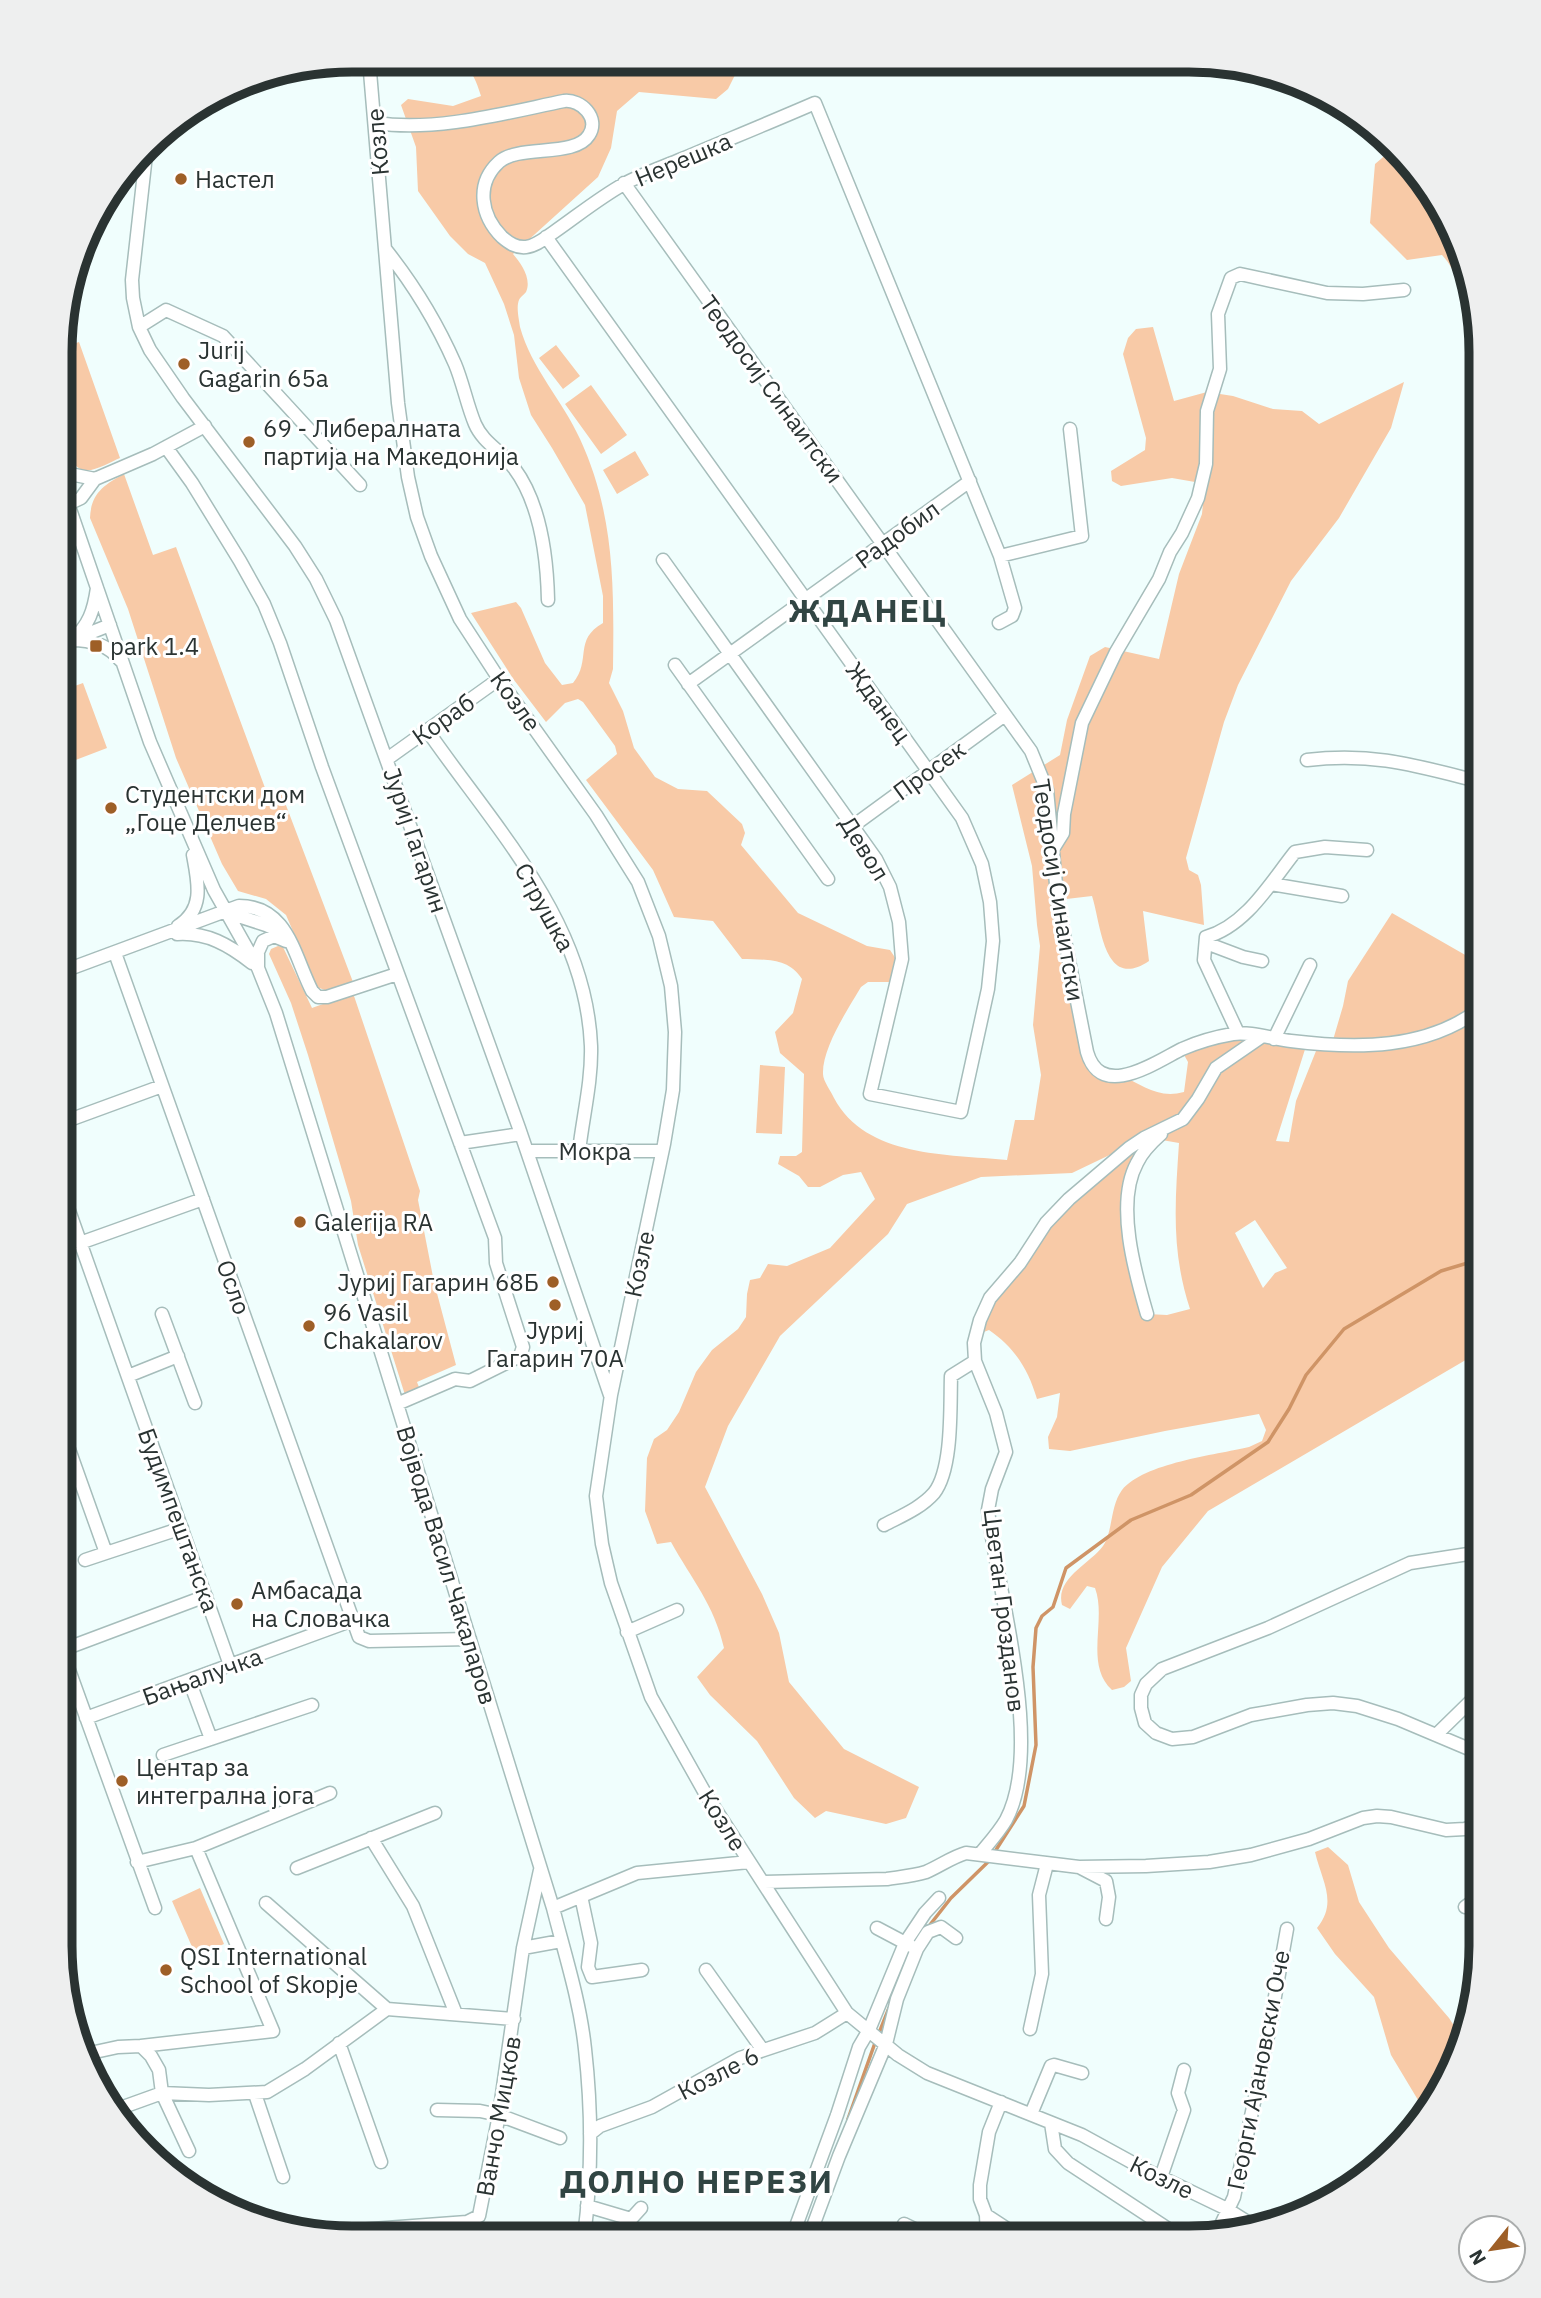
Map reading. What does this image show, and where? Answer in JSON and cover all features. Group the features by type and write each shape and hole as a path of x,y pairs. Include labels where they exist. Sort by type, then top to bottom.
{"street":[{"name":"Козле","path":"370,72 398,403 408,477 417,517 444,588 460,619 615,843 638,882 659,936 671,986 675,1032 673,1090 611,1395 597,1479 596,1513 611,1583 651,1697 749,1862 847,2013 927,2073 1082,2135 1246,2221"},
{"name":"Нерешка","path":"376,123 411,125 482,117 564,101 581,103 591,120 592,130 587,138 574,145 506,158 491,172 484,189 483,203 489,219 505,240 524,247 546,237 624,183 815,103 1000,556 1015,608 1012,616 999,624"},
{"name":"Јуриј Гагарин","path":"146,162 132,280 139,327 150,349 205,426 284,529 316,579 336,620 521,1134 611,1395"},
{"name":"Теодосиј Синаитски","path":"624,183 1031,751 1047,790 1058,905 1087,1052 1094,1067 1109,1075 1123,1076 1142,1071 1197,1043 1238,1033 1329,1045 1386,1045 1440,1031 1469,1016"},
{"name":"Жданец","path":"546,237 962,818 982,864 990,902 993,941 988,989 961,1112"},
{"path":"386,250 409,279 445,344 458,372 476,427 514,467 529,495 541,536 548,600"},
{"path":"1053,849 1063,834 1064,814 1082,723 1116,652 1159,579 1198,498 1206,464 1207,411 1220,369 1218,314 1231,278 1240,274 1327,293 1363,294 1404,290"},
{"path":"139,327 166,310 223,336 360,485"},
{"path":"72,476 95,478 123,468 205,426"},
{"path":"1000,556 1082,536 1070,429"},
{"path":"166,447 222,530 264,604 280,643 397,974 495,1238 496,1263 523,1347 520,1356 470,1381 456,1379 397,1404"},
{"path":"72,502 81,498 95,478"},
{"name":"Радобил","path":"688,684 970,481"},
{"path":"72,515 150,742 189,835 198,881 198,900 192,914 166,934"},
{"name":"Девол","path":"663,560 876,859 890,887 900,922 902,959 870,1094 961,1112"},
{"path":"72,638 82,631 89,619 97,587"},
{"path":"72,640 110,625"},
{"path":"72,642 88,641 105,646 124,666"},
{"name":"Девол","path":"675,665 828,879"},
{"name":"Кораб","path":"387,758 499,679"},
{"name":"Просек","path":"853,826 1004,715"},
{"name":"Струшка","path":"427,730 547,900 575,961 591,1045 579,1151"},
{"path":"1307,760 1359,756 1417,765 1469,779"},
{"name":"Војвода Васил Чакаларов","path":"189,835 226,912 258,968 280,1023 553,1908 572,1980 585,2049 590,2134 585,2226"},
{"path":"1238,1033 1204,960 1206,937 1229,928 1248,911 1296,852 1325,846 1367,850"},
{"path":"1270,884 1342,896"},
{"path":"72,968 226,912 266,925 289,941 312,991 320,998 397,974"},
{"path":"166,934 195,933 212,938 258,968"},
{"path":"258,968 260,947 267,939 276,937 289,941"},
{"path":"1206,943 1262,961"},
{"name":"Осло","path":"115,953 353,1620"},
{"path":"1274,1039 1310,965"},
{"path":"884,1525 916,1508 933,1494 941,1482 950,1431 951,1376 975,1361 974,1343 990,1298 1020,1263 1046,1223 1069,1199 1129,1148 1188,1115 1216,1068 1261,1037"},
{"path":"72,1120 162,1086"},
{"path":"1147,1314 1132,1256 1128,1216 1129,1190 1137,1162 1167,1129"},
{"path":"460,1143 521,1134"},
{"name":"Мокра","path":"527,1151 662,1151"},
{"path":"80,1243 202,1199"},
{"name":"Будимпештанска","path":"72,1220 230,1665"},
{"path":"162,1314 195,1403"},
{"path":"128,1376 178,1356"},
{"name":"Цветан Грозданов","path":"975,1361 996,1413 1006,1452 992,1489 988,1510 1013,1658 1021,1730 1015,1795 1007,1818 980,1854"},
{"path":"72,1458 106,1553"},
{"path":"85,1560 181,1528"},
{"path":"1469,1554 1410,1563 1268,1628 1162,1669 1146,1684 1141,1695 1145,1723 1156,1733 1172,1739 1192,1737 1251,1715 1333,1703 1374,1711 1469,1749"},
{"path":"72,1644 206,1596"},
{"path":"627,1632 677,1610"},
{"path":"353,1620 359,1637 369,1641 470,1639"},
{"name":"Бањалучка","path":"86,1718 353,1620"},
{"path":"72,1679 155,1908"},
{"path":"189,1680 211,1739"},
{"path":"1436,1735 1469,1703"},
{"path":"163,1755 312,1705"},
{"path":"137,1862 196,1848 330,1793"},
{"path":"297,1868 435,1813"},
{"path":"764,1882 897,1878 925,1872 966,1853 1079,1867 1209,1862 1272,1850 1363,1818 1377,1816 1446,1830 1469,1828"},
{"path":"371,1839 413,1906 456,2014"},
{"path":"92,2053 118,2047 273,2031 196,1848"},
{"path":"553,1908 637,1873 749,1862"},
{"path":"1030,2029 1042,1974 1039,1895 1047,1864"},
{"name":"Ванчо Мицков","path":"444,2226 467,2222 479,2216 499,2115 523,1948 540,1866"},
{"path":"1079,1867 1106,1881 1109,1897 1107,1919"},
{"path":"581,1896 591,1942 588,1967 592,1977 642,1970"},
{"path":"796,2226 859,2047 869,2030 905,1943 925,1913 939,1898"},
{"path":"266,1903 387,2009 514,2019"},
{"path":"1465,1908 1469,1905"},
{"path":"813,2226 853,2121 886,2044 897,1999 917,1950 924,1937 934,1928 941,1927 956,1938"},
{"path":"877,1928 917,1950"},
{"name":"Георги Ајановски Оче","path":"1220,2225 1234,2197 1268,2036 1287,1929"},
{"path":"523,1948 561,1941"},
{"path":"706,1970 762,2049"},
{"path":"123,2107 162,2093 267,2092 285,2083 387,2009"},
{"name":"Козле 6","path":"590,2134 600,2126 652,2107 732,2062 762,2049 815,2033 847,2013"},
{"path":"339,2043 382,2162"},
{"path":"141,2046 159,2070 162,2093 189,2151"},
{"path":"1031,2114 1051,2066 1083,2073"},
{"path":"1161,2177 1184,2110 1178,2093 1184,2070"},
{"path":"255,2094 283,2177"},
{"path":"986,2226 986,2215 980,2199 980,2185 989,2132 1001,2102"},
{"path":"437,2110 480,2111 499,2115 560,2138"},
{"path":"837,2115 853,2121"},
{"path":"1051,2123 1055,2149 1068,2163 1164,2226"},
{"path":"587,2206 631,2219 641,2208"},
{"path":"986,2215 1003,2226"},
{"path":"904,2224 908,2226"}],"shaded area":[{"path":"470,72 736,72 728,89 716,99 639,92 617,111 611,148 598,177 513,254 528,282 526,292 518,303 518,317 525,342 539,370 580,439 600,496 612,581 613,669 609,683 623,711 634,748 655,777 678,789 707,791 742,824 745,833 741,845 798,913 867,946 890,950 896,959 891,982 868,982 861,987 831,1041 823,1074 834,1098 848,1118 866,1132 887,1142 935,1154 1007,1160 1015,1120 1034,1120 1041,1075 1033,1025 1040,946 1032,866 1012,785 1060,755 1067,720 1090,656 1105,647 1159,659 1179,574 1202,514 1204,493 1195,482 1172,478 1121,486 1112,481 1111,471 1145,450 1146,438 1123,354 1128,338 1136,329 1153,327 1174,401 1207,392 1233,396 1273,409 1302,411 1319,424 1404,382 1391,428 1339,518 1291,581 1238,685 1224,722 1186,858 1189,870 1198,875 1201,885 1204,925 1143,911 1149,961 1134,968 1122,968 1113,961 1107,950 1092,896 1058,900 1090,1062 1151,1090 1175,1094 1184,1092 1188,1062 1183,1053 1214,1038 1307,1043 1276,1141 1289,1142 1296,1101 1316,1051 1385,1049 1469,1018 1469,1358 1208,1511 1162,1567 1126,1648 1131,1681 1124,1687 1112,1690 1099,1668 1099,1614 1095,1588 1087,1586 1070,1609 1062,1605 1061,1595 1068,1579 1103,1546 1118,1496 1132,1481 1146,1473 1181,1461 1249,1447 1262,1441 1266,1430 1259,1414 1070,1451 1049,1449 1048,1437 1057,1417 1060,1393 1037,1399 1025,1369 1006,1344 989,1330 976,1335 980,1320 1029,1245 1120,1150 1072,1173 981,1177 907,1204 888,1234 780,1336 728,1426 705,1487 762,1594 779,1633 789,1682 844,1749 919,1787 906,1818 886,1824 826,1811 815,1818 794,1798 757,1741 710,1695 697,1677 724,1648 720,1632 708,1605 671,1542 657,1544 645,1511 647,1458 654,1439 667,1430 679,1412 696,1372 712,1350 738,1329 746,1317 750,1280 760,1278 768,1264 787,1266 830,1248 875,1199 861,1172 843,1175 820,1187 808,1187 799,1176 778,1164 780,1156 796,1156 802,1152 804,1074 780,1053 775,1032 793,1013 802,979 783,963 742,959 713,921 674,917 653,870 586,780 617,754 615,746 578,699 565,703 546,722 514,680 471,613 516,602 545,663 562,685 573,683 579,675 588,636 603,623 603,596 585,505 531,415 519,378 514,335 504,304 485,263 468,254 450,236 418,191 416,147 401,105 408,99 453,106 481,96","holes":["1156,1139 1179,1143 1177,1247 1190,1309 1167,1315 1147,1314 1128,1202 1143,1154","1255,1220 1287,1268 1275,1273 1263,1288 1235,1233"]},
{"path":"1387,154 1411,181 1432,212 1448,244 1460,279 1466,320 1456,277 1442,255 1407,260 1370,223 1375,164"},
{"path":"79,342 120,458 88,470 72,461 72,344"},
{"path":"556,345 580,376 563,389 539,358"},
{"path":"591,385 627,435 601,454 565,404"},
{"path":"635,451 649,475 617,494 603,470"},
{"path":"124,474 153,555 176,547 268,796 281,792 353,982 327,991 317,987 286,915 266,899 238,891 222,864 176,758 128,609 90,518 96,496 110,482"},
{"path":"83,683 107,748 73,761 72,758 72,687"},
{"path":"1392,913 1469,957 1469,1010 1448,1023 1411,1034 1333,1040 1348,981"},
{"path":"283,947 312,1008 353,993 420,1191 418,1200 434,1282 456,1365 417,1382 420,1390 405,1395 358,1245 351,1201 308,1055 291,1003 269,954 271,949"},
{"path":"760,1065 785,1067 782,1134 756,1133"},
{"path":"1328,1847 1348,1865 1359,1902 1389,1948 1456,2030 1448,2054 1420,2104 1391,2055 1374,1997 1335,1954 1317,1928 1327,1909 1327,1900 1315,1852"},
{"path":"200,1888 224,1944 196,1956 172,1901"}],"waterway":[{"path":"994,1853 1024,1806 1036,1745 1033,1667 1036,1628 1042,1616 1053,1607 1066,1568 1131,1520 1191,1495 1268,1442 1306,1375 1344,1329 1441,1271 1469,1263"},
{"path":"929,1926 951,1898 990,1860"},
{"path":"879,2033 889,2008"},
{"path":"848,2119 876,2040"}],"place":[{"name":"Настел","path":"181,179"},
{"name":"Jurij Gagarin 65a","path":"184,364"},
{"name":"69 - Либералната партија на Македонија","path":"249,442"},
{"name":"park 1.4","path":"96,646"},
{"name":"Студентски дом „Гоце Делчев“","path":"111,808"},
{"name":"Galerija RA","path":"300,1222"},
{"name":"Јуриј Гагарин 68Б","path":"553,1282"},
{"name":"Јуриј Гагарин 70А","path":"555,1305"},
{"name":"96 Vasil Chakalarov","path":"309,1326"},
{"name":"Амбасада на Словачка","path":"237,1604"},
{"name":"Центар за интегрална јога","path":"122,1781"},
{"name":"QSI International School of Skopje","path":"166,1970"}],"district":[{"name":"ЖДАНЕЦ","path":"868,610"},
{"name":"ДОЛНО НЕРЕЗИ","path":"697,2181"}]}
